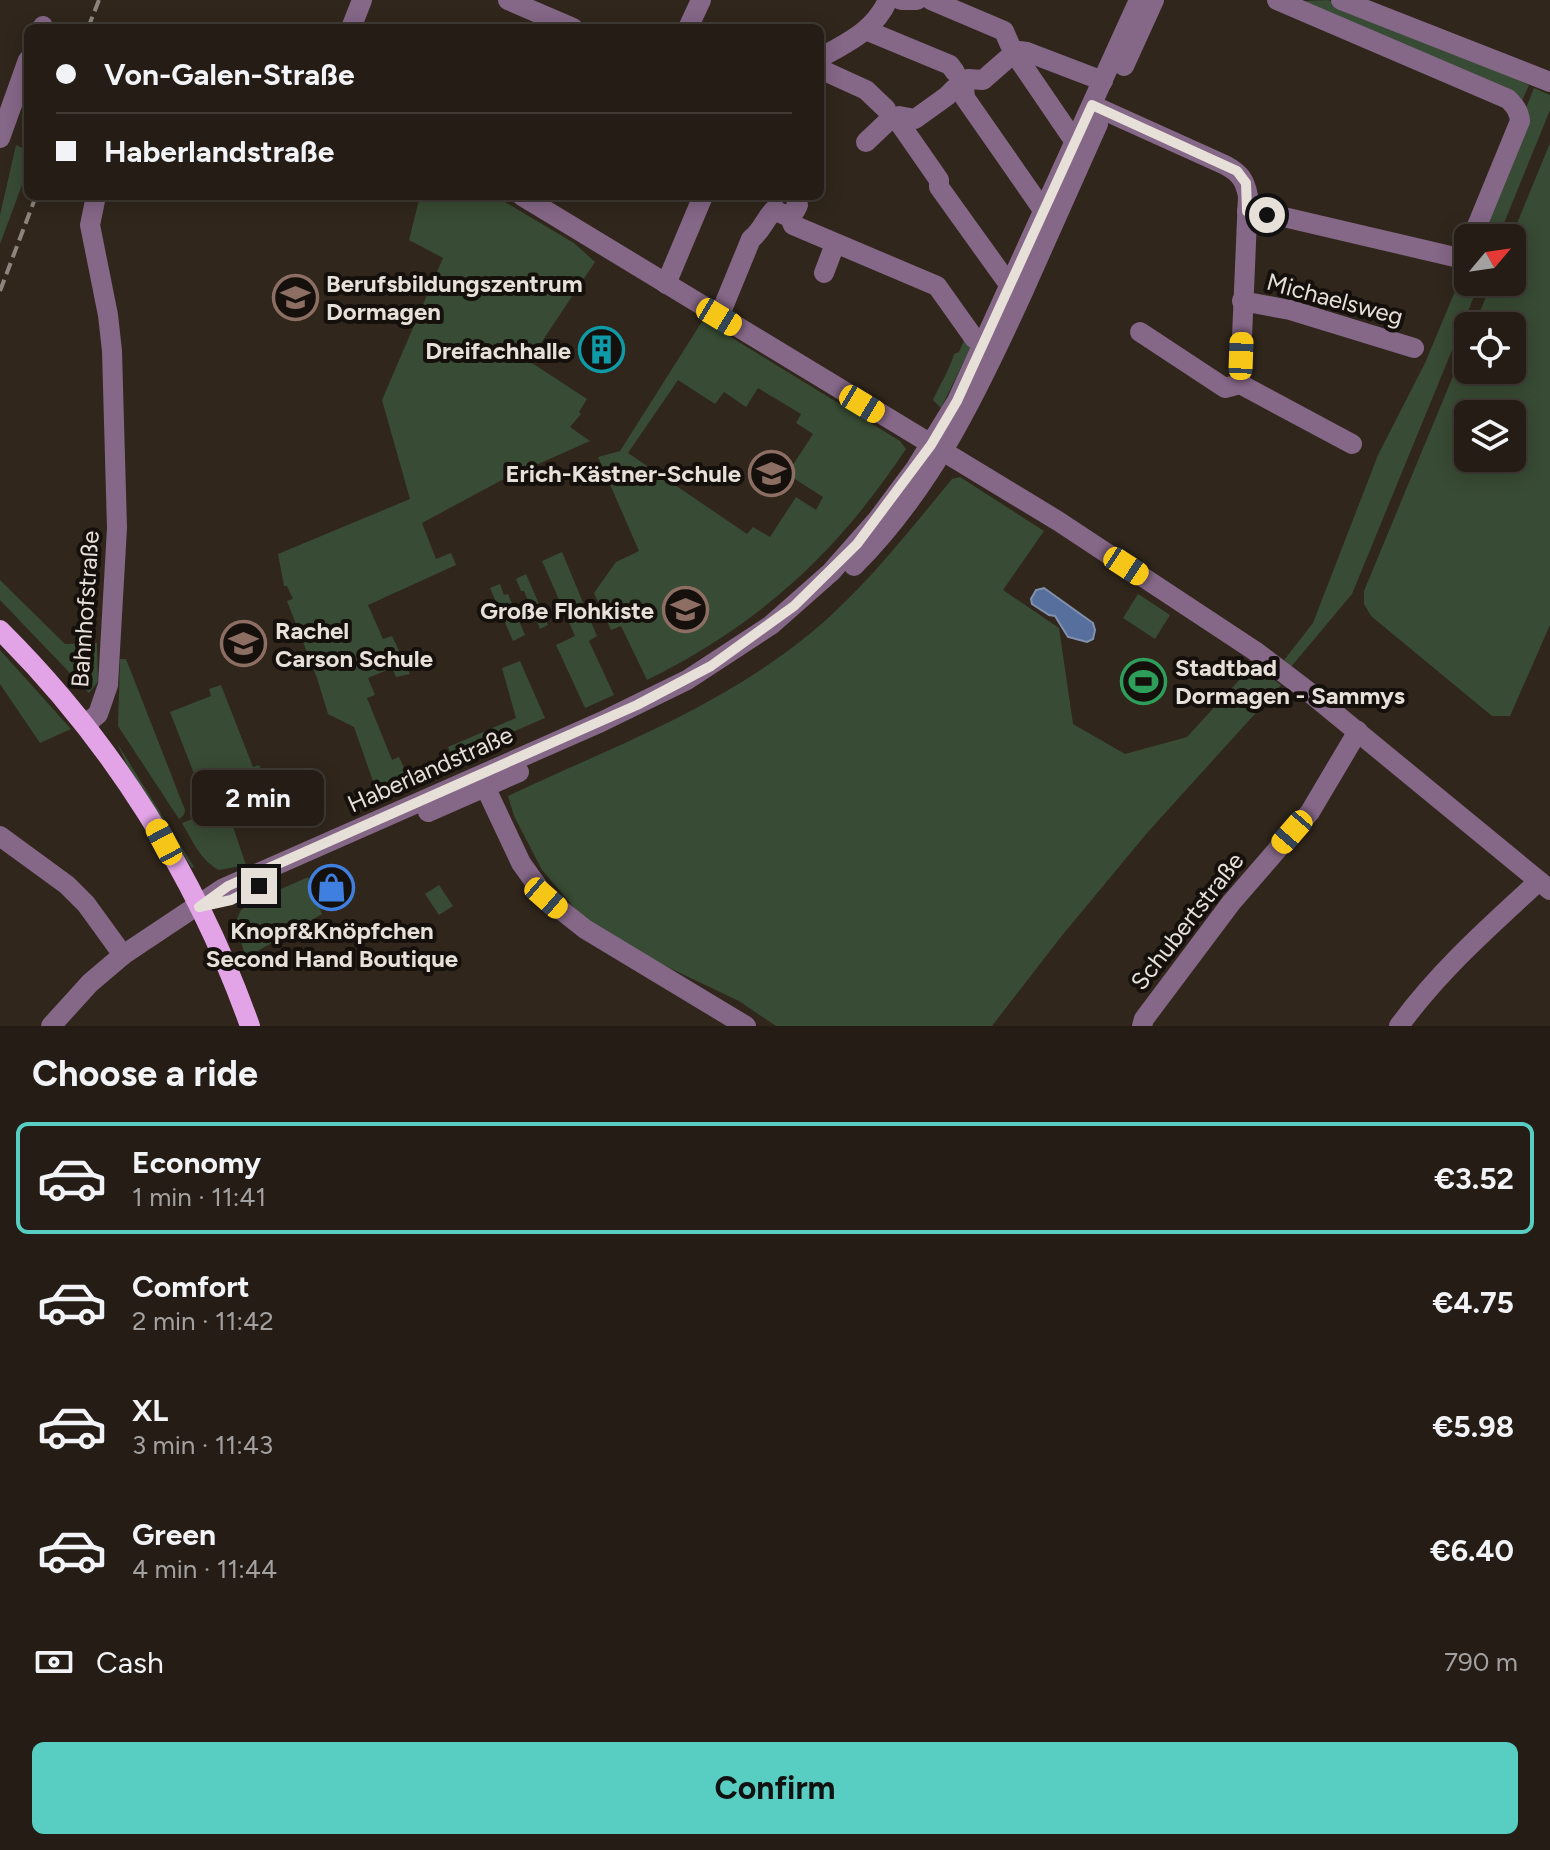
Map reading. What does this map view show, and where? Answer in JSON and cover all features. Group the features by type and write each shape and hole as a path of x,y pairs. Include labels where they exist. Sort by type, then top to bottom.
{"main road":[{"path":"0,630 29,659 117,765 153,822 199,907 250,1026"}],"street":[{"path":"353,24 362,0"},
{"path":"508,0 564,24"},
{"path":"690,24 701,0"},
{"path":"824,56 868,31 882,14 888,0"},
{"path":"901,0 917,0"},
{"path":"931,0 1004,31 1014,53 1075,142"},
{"name":"Haberlandstraße","path":"938,448 1075,142 1098,108 1103,81 1139,0"},
{"name":"Haberlandstraße","path":"51,1026 90,983 123,955 199,907 231,900 482,781 679,698 778,636 803,616 867,554 887,530 996,352 1098,108 1154,0"},
{"path":"1277,0 1298,4 1508,99 1519,112 1520,121 1478,224"},
{"path":"1341,0 1550,82"},
{"path":"868,31 950,65 960,81 965,98 1043,210"},
{"path":"866,142 892,117 915,119 947,96 960,81 983,80 1014,53 1027,52 1103,81"},
{"path":"0,138 24,71"},
{"path":"824,71 866,90 892,117 939,180 939,187 1010,286"},
{"path":"1098,108 1237,171 1246,183 1240,384"},
{"name":"Bahnhofstraße","path":"85,725 98,714 108,685 117,528 112,351 90,225 95,200"},
{"path":"529,200 1064,525 1233,636 1358,731 1545,885 1453,960 1399,1026"},
{"path":"666,284 701,200"},
{"path":"719,317 751,239 761,232 768,216 789,202 793,225 937,286 974,338 982,344"},
{"path":"1247,211 1454,250"},
{"path":"824,273 835,244"},
{"name":"Michaelsweg","path":"1242,301 1290,310 1414,348"},
{"path":"1140,332 1225,388 1240,384 1352,444"},
{"name":"Schubertstraße","path":"1142,1026 1144,1019 1231,903 1310,812 1358,731"},
{"path":"482,781 521,863 546,898 585,929 746,1026"},
{"path":"0,836 67,885 86,904 123,955"}],"green space":[{"path":"1328,0 1517,75 1516,79 1529,85 1522,101 1304,1"},
{"path":"1534,88 1550,95 1550,110 1504,224 1480,224"},
{"path":"1550,143 1550,625 1510,716 1492,716 1371,616 1364,604 1364,591 1454,374 1454,384 1526,384 1526,312 1480,312 1486,296 1526,296 1526,224 1517,224"},
{"path":"16,145 24,149 24,180 0,244 0,215"},
{"path":"419,200 502,200 574,243 595,262 529,361 587,399 579,412 581,414 570,427 590,441 500,481 422,523 436,559 451,553 456,565 368,605 383,639 392,636 410,674 396,677 392,668 368,678 375,695 367,698 392,760 399,757 411,783 379,788 373,781 354,727 328,714 287,601 293,599 287,586 284,586 278,554 410,499 382,400 443,258 409,240"},
{"path":"1454,294 1474,296 1468,312 1454,312 1454,345 1352,594 1290,668 1284,660 1313,623 1378,455 1425,363"},
{"path":"703,320 900,441 906,449 852,521 793,582 726,635 647,680 621,626 611,630 594,593 616,562 639,551 598,457 620,451","holes":["678,380 715,404 724,392 746,407 758,388 801,414 796,423 813,434 787,474 823,497 816,510 796,497 770,537 753,527 747,534 628,453"]},
{"path":"965,338 972,345 941,408 933,400 954,354 959,352"},
{"path":"960,477 1044,531 1003,590 1059,628 1073,724 1125,754 1187,737 1253,665 1281,685 1147,833 992,1026 776,1026 739,1001 640,954 582,917 542,870 514,816 508,796 665,724 741,683 777,659 850,597 952,479"},
{"path":"562,552 597,636 589,641 614,695 585,708 556,645 575,636 542,561"},
{"path":"526,574 548,625 540,629 516,579"},
{"path":"0,580 65,644 97,643 98,682 89,693 0,600"},
{"path":"500,584 504,595 508,594 525,635 513,641 490,588"},
{"path":"1138,594 1170,615 1155,639 1123,618"},
{"path":"0,650 71,729 40,743 0,684"},
{"path":"120,659 126,659 185,810 179,819 118,726"},
{"path":"520,661 545,718 465,750 453,759 448,747 516,718 502,668"},
{"path":"221,685 253,767 259,765 263,773 207,807 170,712 211,696 209,689"},
{"path":"117,743 194,867 127,765"},
{"path":"226,806 246,865 219,870 202,856 182,823"},
{"path":"308,877 322,914 246,958 235,923 241,910"},
{"path":"439,885 453,906 439,915 425,894"}],"water":[{"path":"1044,588 1093,623 1093,639 1087,642 1068,637 1055,616 1032,604 1036,590"}],"railway":[{"path":"90,24 99,0"},
{"path":"0,291 34,200"}],"place":[{"name":"Berufsbildungszentrum Dormagen","path":"295,297"},
{"name":"Dreifachhalle","path":"602,350"},
{"name":"Erich-Kästner-Schule","path":"772,473"},
{"name":"Große Flohkiste","path":"685,610"},
{"name":"Rachel Carson Schule","path":"244,644"},
{"name":"Stadtbad Dormagen - Sammys","path":"1144,681"},
{"name":"Knopf&Knöpfchen Second Hand Boutique","path":"332,888"}],"route":[{"path":"259,886 231,900 199,907 228,886 601,722 687,680 771,625 831,572 877,520 915,469 953,408 1092,105 1237,171 1246,183 1247,211 1267,215"}]}
